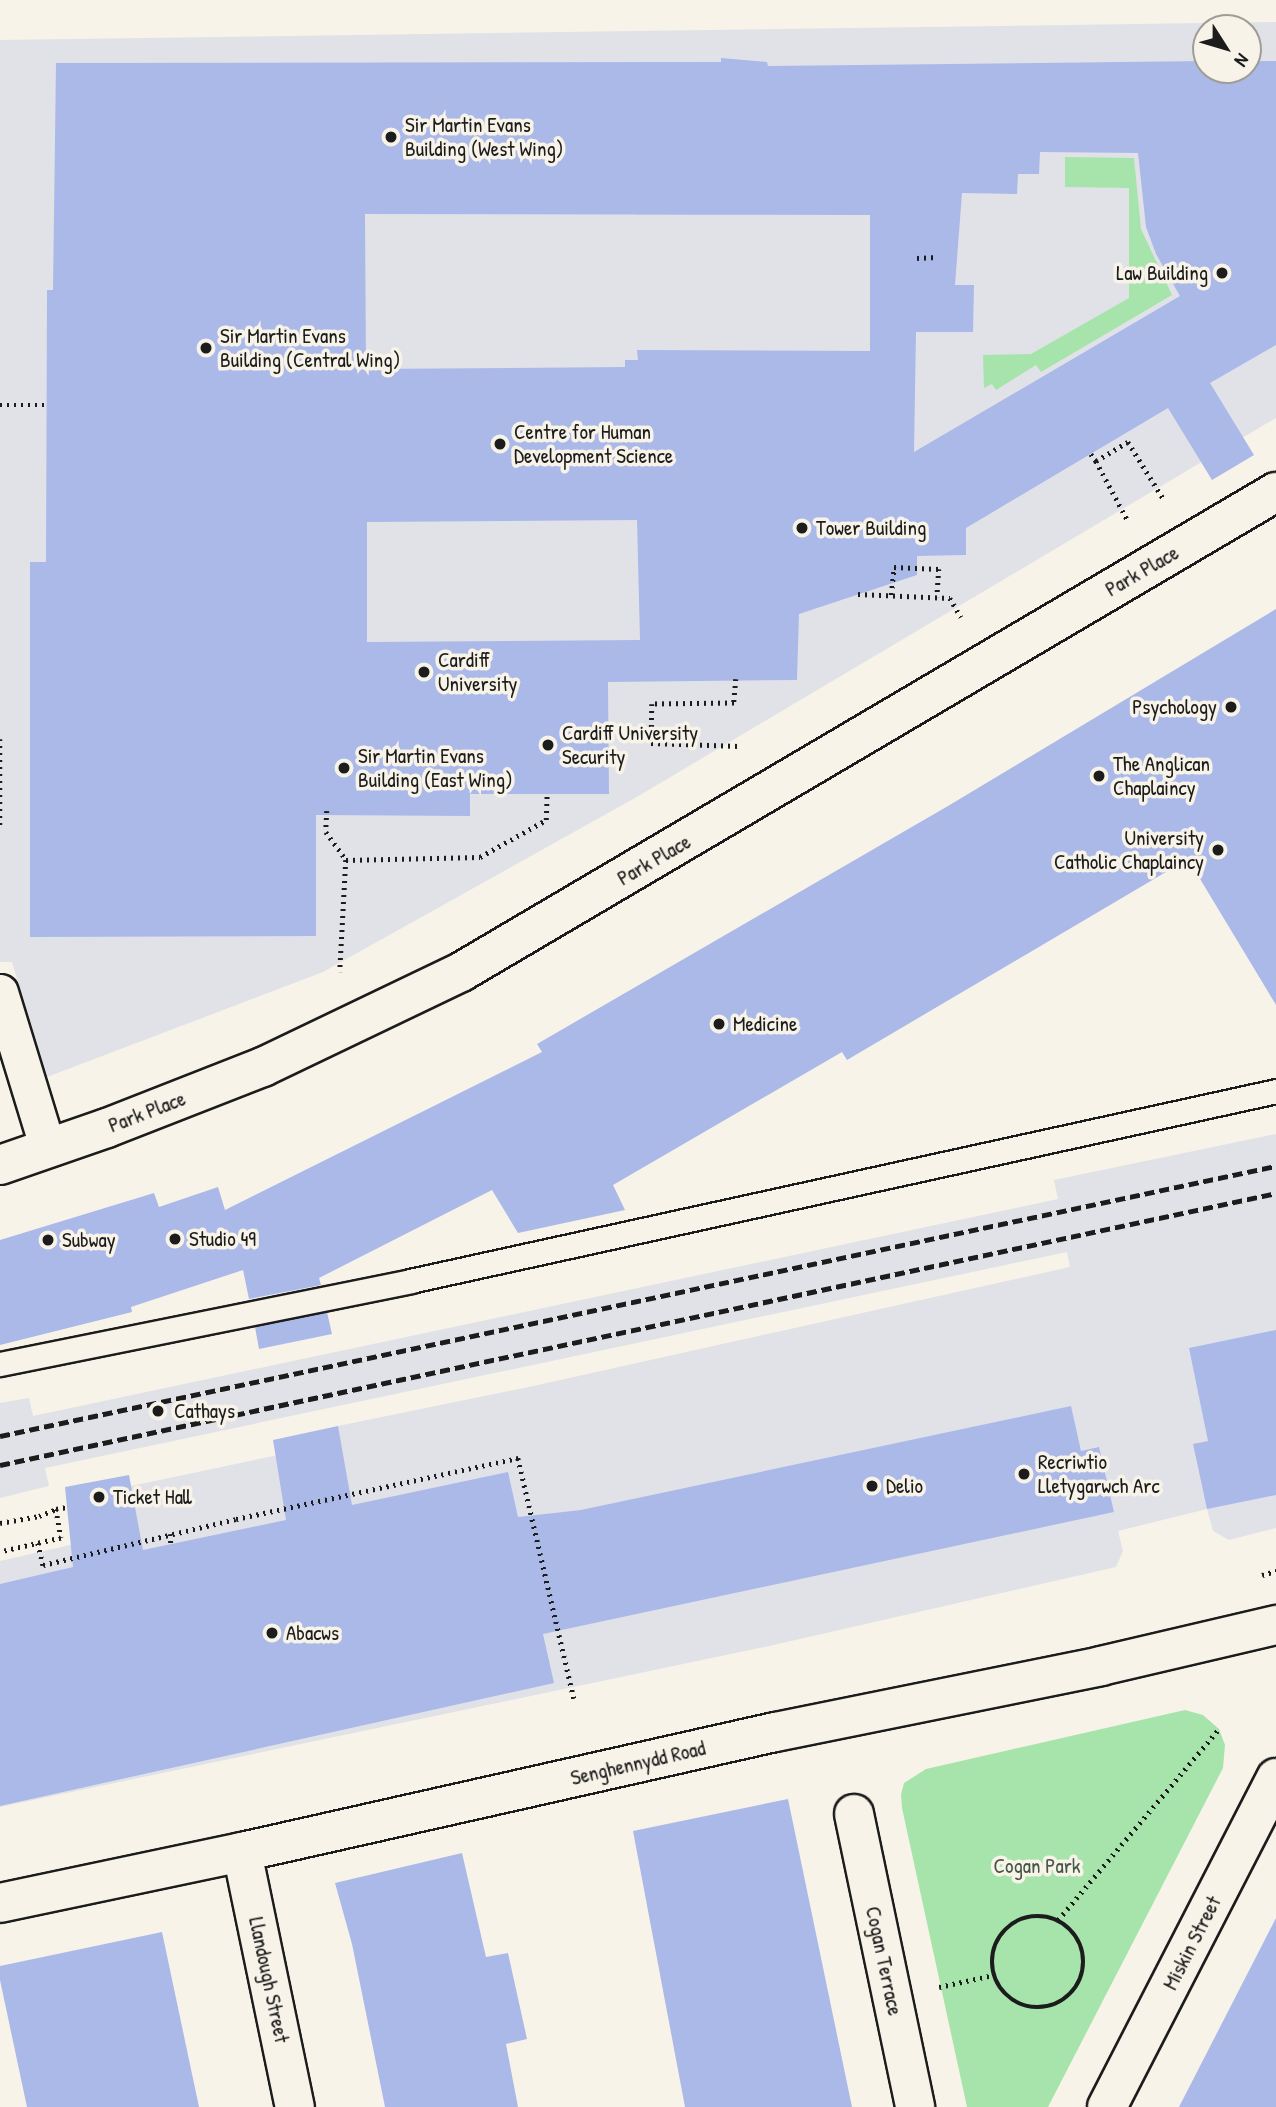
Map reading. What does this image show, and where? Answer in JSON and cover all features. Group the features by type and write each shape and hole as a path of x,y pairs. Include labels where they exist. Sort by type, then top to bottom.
{"street":[{"name":"Park Place","path":"0,1164 48,1149 263,1067 461,972 1276,492"},
{"path":"0,992 48,1149"},
{"name":"Senghennydd Road","path":"0,1903 242,1853 775,1732 1101,1667 1276,1625"},
{"name":"Miskin Street","path":"1107,2107 1276,1778"},
{"name":"Cogan Terrace","path":"854,1814 915,2107"},
{"name":"Llandough Street","path":"242,1853 295,2107"}],"lane":[{"path":"0,1364 410,1281 1276,1091"}],"path":[{"path":"917,258 937,257"},
{"path":"0,405 46,405"},
{"path":"1096,461 1128,442 1163,498"},
{"path":"1091,454 1127,519"},
{"path":"891,595 894,567 939,569 937,597"},
{"path":"858,594 950,598 961,617"},
{"path":"736,679 734,704 652,704 651,743 739,746"},
{"path":"0,739 0,827"},
{"path":"346,860 480,857 546,820 547,794"},
{"path":"327,811 326,832 346,860 341,972"},
{"path":"38,1544 43,1565 170,1534 518,1458 574,1699"},
{"path":"0,1524 67,1507"},
{"path":"0,1552 61,1538 56,1509"},
{"path":"170,1534 172,1544"},
{"path":"1058,1920 1219,1729"},
{"path":"1042,1915 1058,1920 1080,1941 1084,1956 1083,1972 1067,1999 1038,2009 1023,2006 999,1988 993,1975 991,1960 994,1945 1013,1922 1027,1916 1042,1915"},
{"path":"931,1989 993,1975"}],"shaded area":[{"name":"Cardiff University","path":"1262,22 1276,22 1276,418 635,798 323,972 47,1077 12,962 0,962 0,40 1192,23 1192,84 1262,84"},
{"path":"1276,1134 1276,1528 1229,1540 1213,1531 1207,1509 1118,1531 1123,1551 1116,1567 769,1646 0,1807 0,1561 79,1543 131,1486 340,1442 338,1426 538,1385 1070,1267 1067,1252 45,1468 49,1486 0,1498 0,1403 29,1398 33,1416 1058,1199 1054,1180"}],"green space":[{"path":"1065,157 1134,158 1141,229 1172,295 1041,372 1036,365 996,390 992,384 984,388 983,355 1031,354 1129,298 1129,188 1065,187"},
{"name":"Cogan Park","path":"1185,1710 1203,1715 1219,1729 1225,1745 1223,1768 1048,2107 967,2107 902,1808 901,1794 904,1783 926,1769"}],"building":[{"name":"Cardiff University","path":"721,58 767,62 768,66 1192,61 1192,84 1262,84 1262,61 1276,61 1276,345 1210,383 1254,455 1212,480 1168,408 966,528 966,555 917,556 917,575 799,614 797,680 608,682 609,794 470,794 470,816 316,815 316,936 30,937 30,562 46,562 47,290 53,290 56,63 721,62","holes":["1040,152 1138,153 1146,227 1156,254 1180,296 914,452 916,332 973,332 974,285 955,285 962,193 1017,194 1018,174 1039,174","365,214 870,215 870,351 637,350 638,360 625,360 625,367 366,369","637,520 640,640 367,642 367,522"]},
{"path":"1276,609 1276,1005 1188,859 847,1060 842,1052 613,1185 625,1210 518,1233 492,1190 319,1278 321,1285 249,1299 243,1270 131,1307 132,1312 0,1345 0,1240 154,1193 159,1207 218,1187 225,1210 542,1052 537,1044 948,806"},
{"path":"327,1312 332,1334 259,1349 255,1327"},
{"path":"1276,1330 1276,1495 1207,1509 1193,1444 1208,1441 1189,1348"},
{"name":"Abacws","path":"1071,1406 1081,1451 1099,1447 1114,1512 543,1634 554,1683 0,1806 0,1584 73,1567 65,1487 129,1475 143,1550 286,1520 273,1440 338,1426 352,1505 508,1472 518,1517 581,1510"},
{"path":"788,1799 852,2107 685,2107 633,1831"},
{"path":"462,1853 486,1957 508,1953 527,2039 506,2044 518,2107 385,2107 352,1944 335,1883"},
{"path":"1276,1918 1276,2107 1179,2107"},
{"path":"162,1932 199,2107 27,2107 0,1980 0,1966"}],"railway":[{"path":"0,1436 1276,1166"},
{"path":"0,1465 1276,1193"}],"place":[{"name":"Sir Martin Evans Building (West Wing)","path":"391,137"},
{"name":"Law Building","path":"1222,273"},
{"name":"Sir Martin Evans Building (Central Wing)","path":"206,348"},
{"name":"Centre for Human Development Science","path":"500,444"},
{"name":"Tower Building","path":"802,528"},
{"name":"Cardiff University","path":"424,672"},
{"name":"Psychology","path":"1231,707"},
{"name":"Cardiff University Security","path":"548,745"},
{"name":"Sir Martin Evans Building (East Wing)","path":"344,768"},
{"name":"The Anglican Chaplaincy","path":"1099,776"},
{"name":"University Catholic Chaplaincy","path":"1218,850"},
{"name":"Medicine","path":"719,1024"},
{"name":"Studio 49","path":"175,1239"},
{"name":"Subway","path":"48,1240"},
{"name":"Cathays","path":"158,1411"},
{"name":"Recriwtio Lletygarwch Arc","path":"1024,1474"},
{"name":"Delio","path":"872,1486"},
{"name":"Ticket Hall","path":"99,1497"},
{"name":"Abacws","path":"272,1633"}]}
